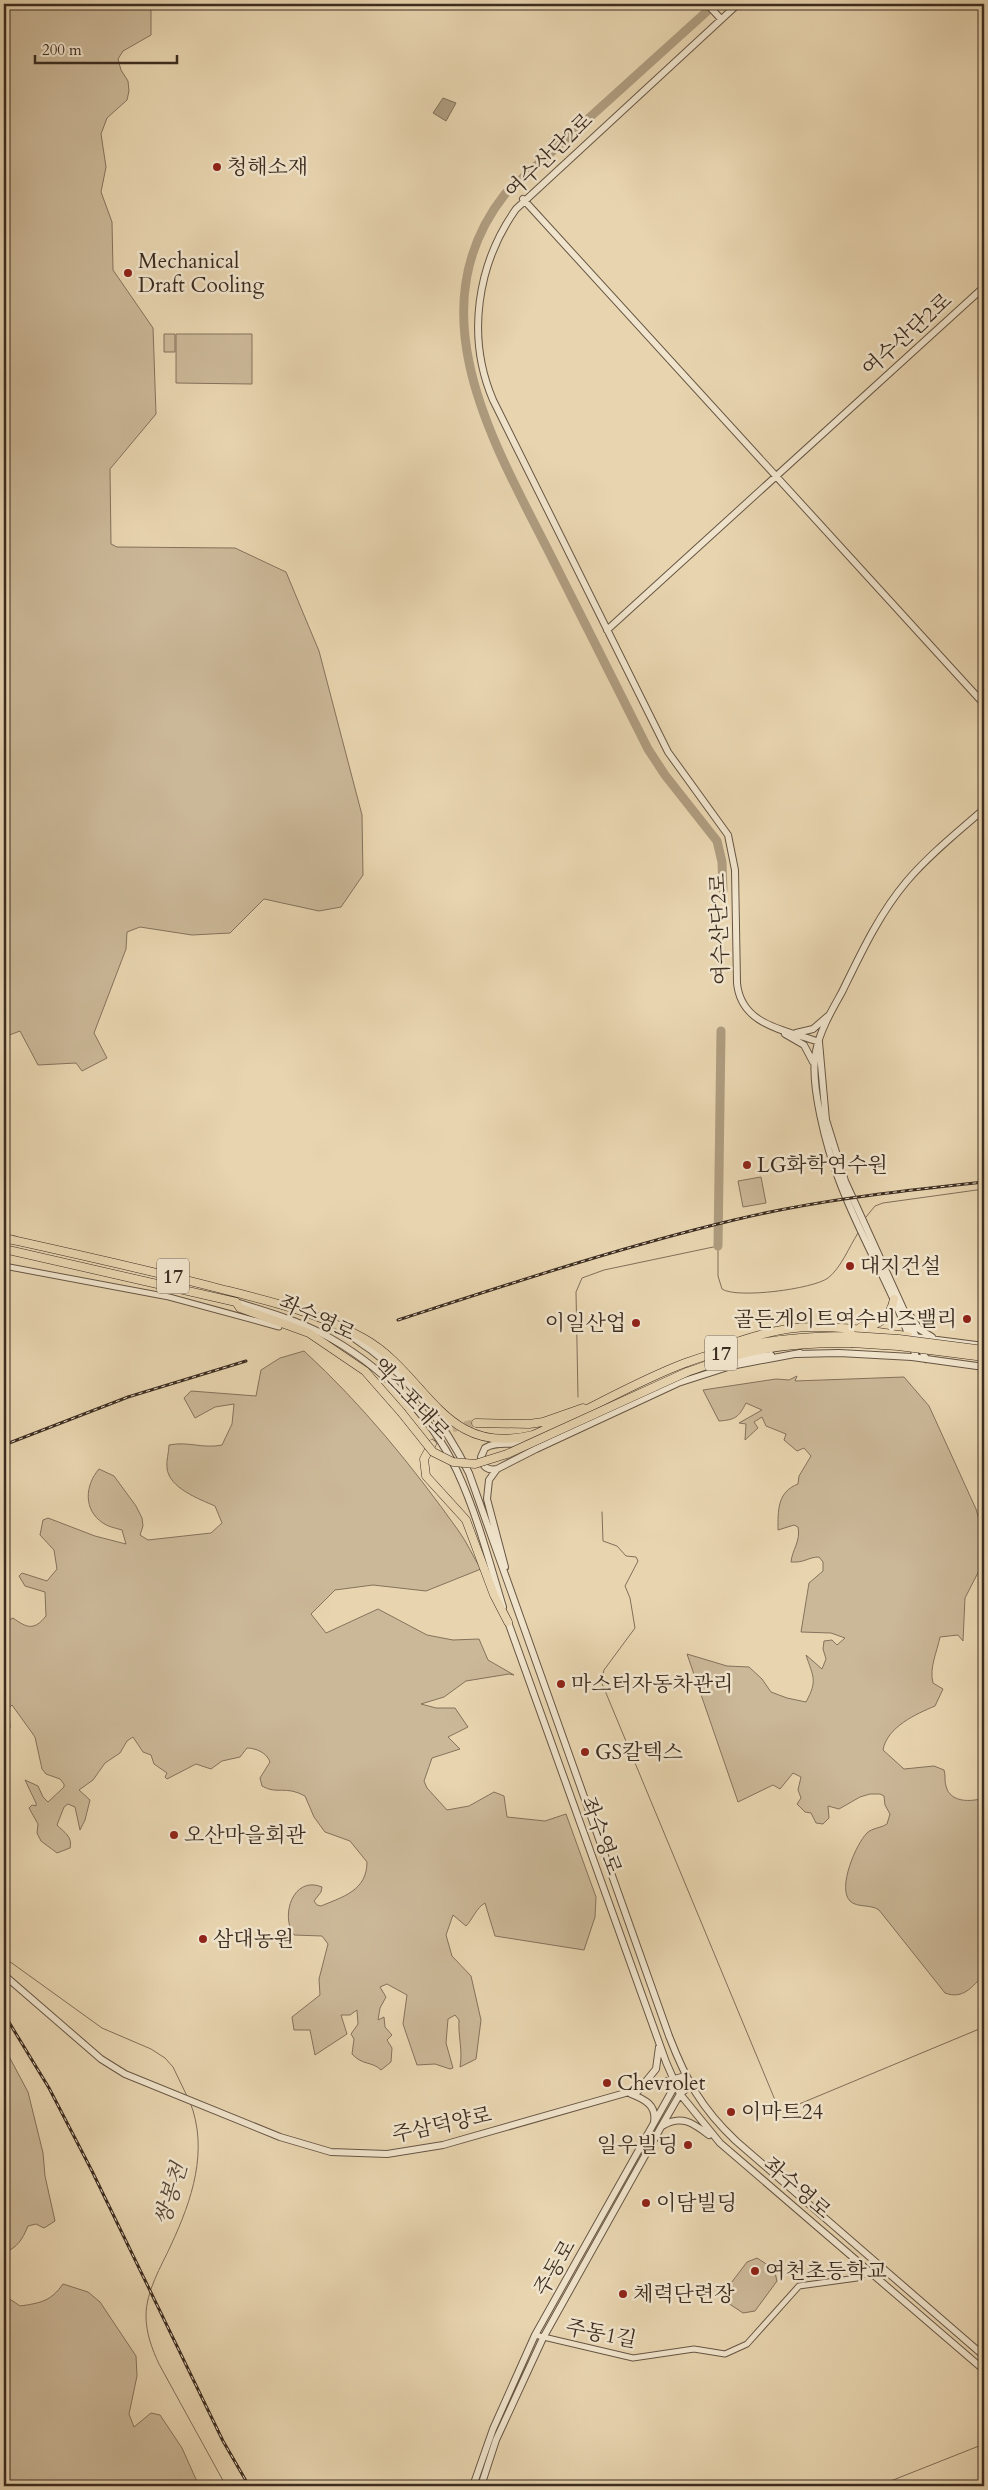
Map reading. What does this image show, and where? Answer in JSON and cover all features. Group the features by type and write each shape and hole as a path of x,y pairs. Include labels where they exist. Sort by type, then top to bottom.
{"highway":[{"name":"엑스포대로","path":"4,1238 186,1279 309,1314 362,1337 389,1356 446,1417 466,1431 495,1438 518,1438 533,1435 686,1363 757,1343 822,1336 853,1336"},
{"name":"엑스포대로","path":"4,1249 236,1302 243,1313 309,1334 365,1372 401,1412 433,1452 453,1462 475,1464 507,1454 687,1372 734,1356 782,1346 853,1336"},
{"path":"853,1336 881,1322 890,1312 896,1298"},
{"path":"853,1336 912,1337"},
{"name":"17","path":"853,1336 899,1339 984,1350"},
{"name":"17","path":"853,1336 898,1346 984,1357"},
{"path":"476,1423 511,1425 536,1423 597,1404"},
{"path":"432,1444 425,1456 424,1468 426,1476 456,1508 468,1524 494,1595 508,1622"}],"street":[{"path":"707,4 721,19"},
{"name":"여수산단2로","path":"738,4 524,199 502,230 484,276 478,310 483,369 493,400 670,757 719,820 728,835 736,870 738,994 753,1016 775,1028 819,1042"},
{"path":"524,199 984,704"},
{"name":"여수산단2로","path":"607,630 984,287"},
{"path":"938,1340 919,1329 896,1298 854,1214 834,1167 820,1115 815,1067 816,1050 832,1012 872,932 898,892 932,855 984,809"},
{"path":"793,1033 813,1029 832,1012"},
{"path":"775,1028 804,1045 815,1067"},
{"path":"819,1042 826,1114 832,1143 844,1181 912,1337 926,1359"},
{"path":"4,1266 243,1313 279,1327"},
{"name":"좌수영로","path":"236,1302 284,1318 322,1334 373,1367 410,1402 441,1443 456,1469 473,1511 508,1622 659,2042 680,2094 720,2142 868,2272 984,2370"},
{"name":"좌수영로","path":"338,1327 371,1350 404,1380 425,1404 448,1437 476,1491 505,1578 690,2086 707,2112 736,2141 984,2356"},
{"path":"912,1337 984,1346"},
{"path":"912,1337 916,1357"},
{"path":"715,1363 756,1356 839,1353 916,1357 984,1367"},
{"path":"505,1578 504,1562 487,1499 489,1480 497,1470 536,1449 678,1383 731,1366 800,1354"},
{"path":"497,1470 488,1469 483,1465 481,1454 485,1448 493,1445 521,1444 533,1435"},
{"name":"주삼덕양로","path":"4,1976 111,2066 167,2092 280,2137 320,2150 342,2153 380,2154 414,2151 443,2145 674,2082"},
{"path":"651,2131 655,2119 653,2108 646,2100 634,2092 656,2069 659,2042"},
{"name":"주동로","path":"474,2486 493,2429 535,2335 651,2131 674,2082 685,2076"},
{"name":"주동로","path":"481,2486 496,2440 543,2338 680,2094 690,2086"},
{"path":"661,2127 672,2121 686,2121 720,2142"},
{"name":"주동1길","path":"535,2335 636,2359 694,2349 725,2354 747,2344 799,2286 857,2278 868,2272"}],"shaded area":[{"path":"4,4 151,4 151,35 123,51 118,59 121,70 128,81 129,91 127,100 107,118 101,134 106,167 101,192 112,222 113,270 153,328 156,414 110,469 111,544 117,547 235,548 286,572 319,651 362,815 363,875 341,907 319,911 264,899 230,933 192,935 140,927 127,932 126,949 94,1033 107,1058 82,1071 76,1063 38,1065 20,1031 4,1037"},
{"path":"443,98 456,103 446,121 433,113"},
{"path":"164,334 175,334 175,352 164,352"},
{"path":"176,334 252,334 252,384 176,383"},
{"path":"761,1177 766,1203 743,1207 738,1181"},
{"path":"304,1351 346,1392 405,1460 441,1506 481,1569 426,1591 373,1585 335,1590 311,1614 326,1633 378,1609 427,1635 453,1640 479,1639 488,1660 514,1675 509,1674 466,1681 444,1697 421,1704 436,1708 455,1708 468,1727 448,1737 460,1749 432,1758 424,1781 427,1788 447,1810 469,1806 494,1792 504,1796 507,1817 545,1821 566,1814 596,1897 595,1917 584,1950 495,1936 485,1903 466,1926 453,1915 446,1935 452,1956 471,1976 481,2020 476,2059 460,2067 459,2020 455,2015 448,2019 446,2043 453,2068 450,2069 435,2064 417,2065 403,2024 407,1995 387,1984 380,1987 386,1997 380,2008 378,2020 384,2017 385,2027 392,2035 387,2040 392,2048 391,2062 381,2070 356,2058 352,2054 354,2039 351,2034 358,2024 357,2010 350,2015 341,2015 347,2034 315,2055 310,2030 294,2030 292,2017 320,1995 319,1979 328,1944 322,1936 294,1935 288,1918 292,1899 303,1887 312,1885 322,1887 321,1892 314,1901 317,1905 321,1906 345,1896 352,1892 363,1880 367,1862 350,1841 325,1832 314,1817 305,1796 292,1791 272,1790 262,1786 260,1778 270,1762 264,1754 247,1748 240,1757 222,1761 211,1769 196,1764 167,1779 165,1777 167,1773 154,1764 151,1755 143,1752 133,1737 127,1741 120,1753 105,1763 93,1780 79,1790 90,1800 85,1820 80,1830 75,1807 68,1804 64,1807 57,1825 67,1835 71,1844 70,1848 57,1853 41,1841 37,1833 38,1824 29,1808 32,1805 36,1806 36,1803 25,1780 38,1786 43,1797 48,1802 64,1787 64,1784 60,1779 46,1774 42,1769 35,1737 12,1705 9,1708 10,1728 4,1715 4,1646 9,1643 9,1620 13,1618 26,1626 34,1626 46,1616 45,1592 25,1586 19,1576 22,1573 47,1581 57,1569 54,1550 40,1535 43,1520 48,1518 95,1536 126,1544 122,1530 103,1523 97,1518 89,1504 88,1497 91,1482 99,1469 114,1476 136,1506 142,1518 143,1526 140,1535 148,1540 211,1533 222,1523 215,1506 186,1492 173,1481 167,1468 169,1445 222,1445 232,1424 234,1404 215,1407 195,1418 184,1398 191,1391 256,1396 261,1370 280,1358"},
{"path":"797,1376 795,1381 904,1377 929,1406 976,1509 984,1537 984,1561 965,1598 963,1641 958,1635 940,1637 932,1677 933,1683 943,1689 935,1706 903,1722 890,1735 883,1750 904,1769 934,1766 944,1770 945,1784 948,1792 956,1798 973,1800 984,1798 984,1975 967,1991 957,1995 945,1993 879,1910 853,1903 847,1895 847,1877 858,1846 869,1831 887,1824 890,1814 885,1805 884,1796 870,1794 860,1797 839,1809 828,1806 829,1818 823,1824 816,1823 811,1813 805,1812 797,1804 801,1798 798,1790 801,1777 793,1773 780,1789 773,1785 738,1802 687,1654 727,1666 749,1667 762,1679 771,1692 806,1702 812,1688 813,1678 806,1655 822,1669 826,1659 823,1649 824,1641 832,1640 837,1645 845,1638 831,1633 801,1632 809,1583 823,1571 823,1562 819,1557 800,1562 791,1562 799,1532 798,1527 794,1525 778,1530 779,1509 782,1497 791,1487 798,1484 799,1476 811,1456 804,1448 797,1451 784,1440 786,1434 766,1426 762,1417 754,1422 758,1428 745,1440 746,1424 739,1423 762,1410 746,1403 736,1417 719,1421 703,1390 776,1379 789,1380"},
{"path":"4,2047 28,2092 43,2153 45,2176 55,2221 44,2228 36,2224 28,2226 19,2242 4,2253"},
{"path":"757,2258 774,2269 777,2281 755,2311 743,2313 728,2303 725,2291 747,2262"},
{"path":"63,2284 88,2292 100,2302 136,2356 137,2376 129,2414 134,2427 151,2413 160,2415 182,2448 199,2486 143,2486 132,2483 130,2486 35,2486 31,2480 14,2486 4,2484 4,2295 20,2306 34,2304 50,2298"}],"waterway":[{"path":"715,4 505,194 478,239 466,284 464,331 472,377 488,424 507,469 648,749 665,775 717,841 722,862 723,890"},
{"path":"718,1246 721,1031"},
{"path":"866,1217 875,1206 883,1203 984,1189"},
{"path":"578,1397 576,1292 582,1278 604,1270 718,1246 718,1276 722,1289 743,1293 792,1289 820,1282 833,1274 858,1233"},
{"path":"602,1512 603,1541 617,1546 626,1556 636,1557 638,1561 625,1586 630,1598 635,1628 604,1670 601,1681 780,2112 984,2027"},
{"name":"쌍봉천","path":"4,1953 9,1961 102,2028 151,2049 165,2058 173,2067 187,2096"},
{"name":"쌍봉천","path":"190,2102 196,2120 198,2138 195,2175 179,2228 151,2288 148,2297 146,2322 150,2341 159,2364 226,2486"},
{"path":"878,2486 984,2444"}],"tunnel":[{"path":"434,1442 448,1429 476,1423"}],"railway":[{"path":"398,1320 607,1254 734,1220 827,1202 984,1182"},
{"path":"4,1445 128,1397 246,1361"},
{"path":"4,2014 49,2088 92,2171 223,2441 249,2486"}],"place":[{"name":"청해소재","path":"217,167"},
{"name":"Mechanical Draft Cooling","path":"128,273"},
{"name":"LG화학연수원","path":"747,1165"},
{"name":"대지건설","path":"850,1266"},
{"name":"골든게이트여수비즈밸리","path":"967,1319"},
{"name":"이일산업","path":"636,1323"},
{"name":"마스터자동차관리","path":"561,1684"},
{"name":"GS칼텍스","path":"585,1752"},
{"name":"오산마을회관","path":"174,1835"},
{"name":"삼대농원","path":"203,1939"},
{"name":"Chevrolet","path":"607,2083"},
{"name":"이마트24","path":"731,2112"},
{"name":"일우빌딩","path":"688,2145"},
{"name":"이담빌딩","path":"646,2203"},
{"name":"여천초등학교","path":"755,2271"},
{"name":"체력단련장","path":"623,2294"}]}
